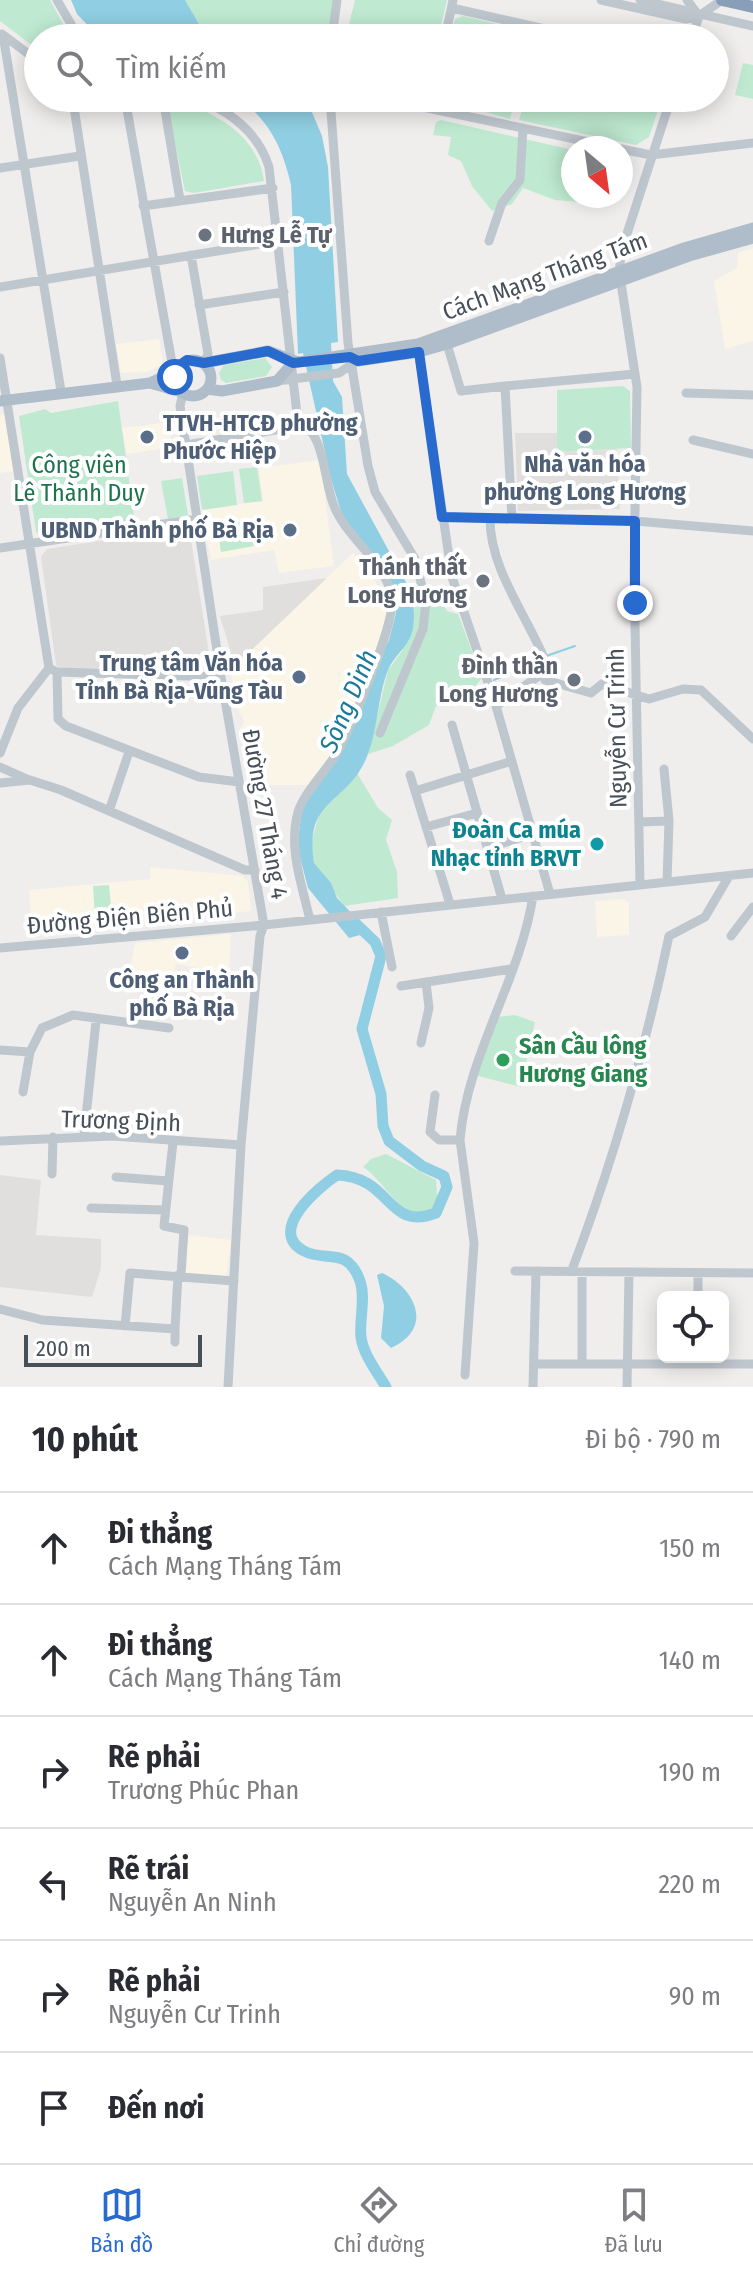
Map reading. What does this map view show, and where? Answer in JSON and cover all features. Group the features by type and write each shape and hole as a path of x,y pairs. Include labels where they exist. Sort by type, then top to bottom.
{"highway":[{"path":"722,0 753,7"}],"main road":[{"name":"Cách Mạng Tháng Tám","path":"418,348 753,228"},
{"name":"Cách Mạng Tháng Tám","path":"350,360 447,344 620,277 753,238"},
{"path":"150,383 187,360 204,363 268,351 296,363 350,360"},
{"path":"204,363 211,373 207,389"},
{"path":"4,401 61,391 150,383 194,396 207,389 222,391 277,381 296,363"},
{"path":"177,369 175,382 182,392"}],"street":[{"path":"57,0 71,24"},
{"path":"334,24 337,0"},
{"path":"601,0 686,19 699,16 722,0"},
{"path":"640,0 753,26"},
{"path":"687,0 699,16"},
{"path":"448,24 452,4 530,24"},
{"path":"696,24 699,16"},
{"path":"2,34 24,50"},
{"path":"2,34 27,164 61,391"},
{"path":"74,112 117,385"},
{"path":"127,112 172,363 177,369"},
{"path":"165,112 180,200"},
{"path":"224,112 254,135 266,158 273,188 301,423 316,439 334,505 346,530 386,579 392,612 385,642 348,731 299,809 294,844 308,920"},
{"path":"331,112 350,360 375,492 415,559 426,602 423,629 380,733"},
{"path":"463,112 561,136"},
{"path":"620,277 622,249 666,112"},
{"path":"489,241 502,203 520,180 523,128"},
{"path":"633,151 651,155 753,143"},
{"path":"0,168 80,156"},
{"path":"143,206 273,188"},
{"path":"0,287 278,241"},
{"path":"191,255 208,354 204,363"},
{"name":"Nguyễn Cư Trinh","path":"620,277 635,374 640,885"},
{"path":"199,305 284,292"},
{"path":"447,344 461,391 635,374"},
{"path":"418,348 452,577 496,706 550,894"},
{"path":"0,358 4,401 53,670 58,719 66,726 129,752 199,777 239,782"},
{"name":"Cách Mạng Tháng Tám","path":"296,380 339,373 350,360"},
{"path":"277,381 296,380"},
{"path":"505,386 512,519"},
{"name":"Đường 27 Tháng 4","path":"182,392 180,406 221,677 264,925 260,936 241,1145 228,1387"},
{"path":"686,393 753,395"},
{"path":"186,445 301,423"},
{"path":"693,440 753,454"},
{"path":"442,517 635,521 753,531"},
{"path":"0,548 197,519"},
{"path":"490,519 490,533 502,572 545,662 543,673 496,706"},
{"path":"0,753 18,708 53,670 221,677"},
{"path":"543,673 550,683 591,693 602,684 636,696 656,698 683,689 701,690 753,739"},
{"path":"452,725 502,899"},
{"path":"109,811 129,752"},
{"path":"415,791 512,761"},
{"path":"0,767 245,870 255,870"},
{"path":"664,769 669,821 667,882"},
{"path":"410,775 450,904"},
{"path":"0,783 30,780"},
{"path":"426,827 477,813"},
{"path":"639,822 669,821"},
{"path":"487,848 533,834"},
{"name":"Đường Điện Biên Phủ","path":"0,948 264,925 753,873"},
{"path":"582,1364 577,1270 650,1029 669,936 705,917 729,876"},
{"path":"465,1375 474,1243 460,1140 480,1056 533,896"},
{"path":"731,936 753,907"},
{"path":"380,912 392,967"},
{"path":"401,986 511,969"},
{"path":"421,1043 429,1008 426,982"},
{"path":"23,1092 30,1052 37,1033 53,1021 73,1015 96,1021 169,1028"},
{"path":"84,1136 96,1021"},
{"path":"0,1050 30,1052"},
{"path":"435,1095 430,1132 439,1140 460,1140"},
{"name":"Trương Định","path":"0,1141 84,1136 241,1145"},
{"path":"52,1174 53,1137"},
{"path":"173,1142 164,1226 184,1230 175,1342"},
{"path":"116,1177 168,1181"},
{"path":"91,1208 164,1210"},
{"path":"515,1271 753,1273"},
{"path":"533,1387 536,1271"},
{"path":"627,1387 629,1273"},
{"path":"698,1273 698,1291"},
{"path":"125,1326 128,1275 180,1275 234,1281"},
{"path":"0,1309 42,1320 175,1329"},
{"path":"534,1364 657,1363"},
{"path":"729,1363 753,1364"}],"shaded area":[{"path":"753,248 753,341 725,349 714,281 737,268 738,253"},
{"path":"159,339 163,364 147,372 121,373 116,344"},
{"path":"5,414 14,471 0,473 0,415"},
{"name":"TTVH-HTCĐ phường Phước Hiệp","path":"169,422 172,447 127,454 122,428"},
{"path":"515,433 557,433 557,452 617,449 620,509 518,511"},
{"path":"320,460 334,566 279,573 274,550 211,560 201,509 263,501 259,468"},
{"path":"182,528 190,534 209,653 174,658 174,668 60,669 56,665 41,557 47,549"},
{"name":"Trung tâm Văn hóa Tỉnh Bà Rịa-Vũng Tàu","path":"353,553 376,582 388,611 385,630 340,742 313,785 250,785 240,729 244,722 235,701 231,668"},
{"path":"327,578 235,666 220,616 263,610 263,587"},
{"path":"150,867 243,876 248,882 251,911 32,934 29,890 150,879"},
{"path":"623,899 629,902 629,935 597,937 595,901"},
{"name":"Công an Thành phố Bà Rịa","path":"231,934 229,974 176,964 170,986 126,994 135,943"},
{"path":"0,1175 41,1180 36,1235 101,1239 101,1268 92,1297 0,1287"},
{"path":"188,1235 231,1240 226,1278 184,1273"}],"green space":[{"path":"0,0 50,0 63,24 24,24 24,39 0,21"},
{"path":"185,0 335,0 332,24 199,24"},
{"path":"355,0 447,0 441,24 349,24"},
{"path":"463,16 498,24 454,24 455,19"},
{"path":"743,63 753,65 753,99 735,95"},
{"path":"169,112 206,112 243,138 253,150 264,181 194,193 185,191"},
{"path":"486,112 512,112 510,119"},
{"path":"521,112 657,112 649,137 636,145 633,144 633,136 594,136 519,120"},
{"path":"441,120 561,147 561,200 523,188 512,204 492,211 472,186 461,161 448,155 451,137 433,135 436,122"},
{"path":"265,358 272,367 266,376 226,383 221,380 219,373 224,365"},
{"path":"623,386 630,391 631,448 557,452 557,390"},
{"name":"Công viên Lê Thành Duy","path":"118,401 135,523 43,537 36,532 19,416 45,409 51,413"},
{"path":"257,467 262,501 244,503 239,469"},
{"path":"233,471 237,505 202,510 197,476"},
{"path":"182,478 188,515 168,519 161,481"},
{"path":"249,520 254,546 221,552 217,525"},
{"path":"419,582 447,611 458,614 482,678 461,704 436,706 429,725 393,746 368,754 388,670 402,651 415,605 408,586"},
{"path":"357,773 378,808 392,820 386,840 397,872 398,898 344,906 314,863 311,843 320,812"},
{"path":"109,885 112,916 95,918 93,886"},
{"name":"Sân Cầu lông Hương Giang","path":"515,1015 535,1022 521,1087 475,1075 497,1017"},
{"path":"386,1154 436,1180 438,1204 428,1213 418,1215 408,1211 363,1167 371,1159"}],"water":[{"path":"71,0 185,0 199,24 87,24 77,14"},
{"name":"Sông Dinh","path":"255,112 312,112 322,136 328,167 338,342 331,343 333,381 342,397 347,474 408,586 414,607 411,634 388,670 366,759 348,786 328,804 315,826 314,863 331,883 337,898 362,924 360,935 349,938 308,888 297,846 302,810 389,640 396,613 395,599 343,518 331,479 303,353 298,354 291,185 279,147"},
{"path":"382,1273 404,1288 415,1309 413,1330 405,1340 391,1348 381,1338 384,1306 377,1275"}],"waterway":[{"path":"546,656 575,646"},
{"path":"494,680 540,660"},
{"name":"Sông Dinh","path":"351,919 375,942 381,956 362,1029 381,1094 383,1126 389,1141 422,1166 444,1176 447,1187 436,1213 420,1217 397,1210 369,1184 337,1175 300,1210 291,1232 294,1242 304,1251 342,1259 355,1270 362,1295 362,1343 386,1387"}],"place":[{"name":"Hưng Lễ Tự","path":"205,235"},
{"name":"TTVH-HTCĐ phường Phước Hiệp","path":"147,437"},
{"name":"Nhà văn hóa phường Long Hương","path":"585,437"},
{"name":"UBND Thành phố Bà Rịa","path":"290,530"},
{"name":"Thánh thất Long Hương","path":"483,581"},
{"name":"Trung tâm Văn hóa Tỉnh Bà Rịa-Vũng Tàu","path":"299,677"},
{"name":"Đình thần Long Hương","path":"574,680"},
{"name":"Đoàn Ca múa Nhạc tỉnh BRVT","path":"597,844"},
{"name":"Công an Thành phố Bà Rịa","path":"182,953"},
{"name":"Sân Cầu lông Hương Giang","path":"503,1060"}],"route":[{"path":"175,377 178,367 187,360 204,363 268,351 293,363 350,357 358,361 419,352 442,517 635,521 635,603"}]}
